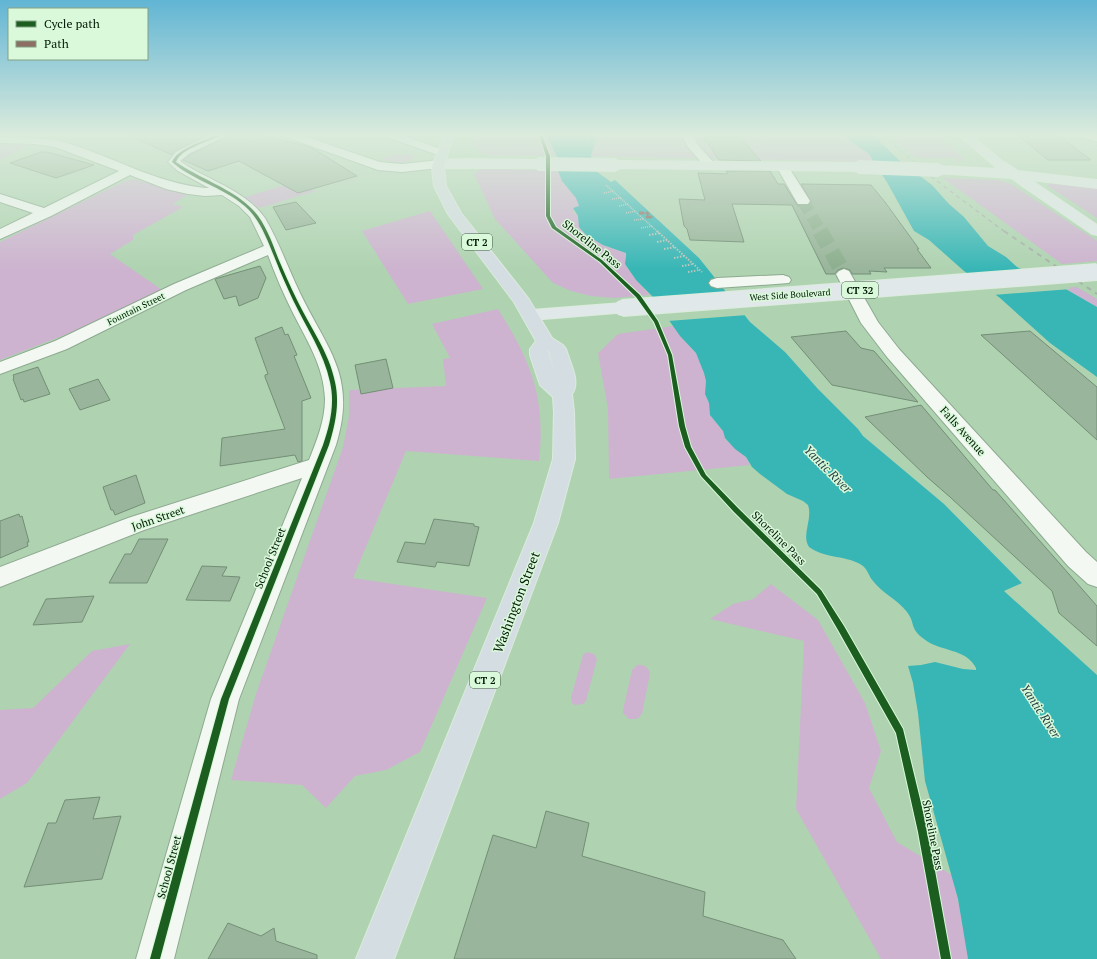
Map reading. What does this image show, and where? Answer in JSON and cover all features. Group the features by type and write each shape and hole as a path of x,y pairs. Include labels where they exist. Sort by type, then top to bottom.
{"highway":[{"name":"Washington Street","path":"375,959 546,522 564,459 564,412 562,394 550,385 540,358 539,349 545,341 531,315 450,205 439,180"}],"main road":[{"path":"1021,180 1097,231"},
{"path":"1058,180 1097,184"},
{"name":"West Side Boulevard","path":"531,315 1097,272"}],"street":[{"path":"0,235 112,180"},
{"path":"156,180 188,190 210,192 222,190"},
{"name":"School Street","path":"156,959 225,699 318,465 333,424 335,412 333,382 319,345 296,303 264,230 252,211 239,200 204,180"},
{"path":"790,180 803,201"},
{"path":"0,198 46,213"},
{"name":"Fountain Street","path":"0,368 61,345 180,287 272,248"},
{"name":"Falls Avenue","path":"844,274 870,323 897,359 1077,559 1097,577"},
{"path":"717,283 783,280"},
{"name":"John Street","path":"0,577 136,524 318,465"}],"path":[{"path":"252,211 352,180"},
{"path":"604,180 606,185 629,204 704,274"},
{"path":"604,193 614,191"},
{"path":"612,199 622,198"},
{"path":"619,206 629,204"},
{"path":"626,213 636,211"},
{"path":"634,220 644,219"},
{"path":"641,228 652,226"},
{"path":"649,235 660,233"},
{"path":"657,242 668,240"},
{"path":"664,249 675,247"},
{"path":"674,258 684,256"},
{"path":"682,266 693,264"},
{"path":"688,272 700,270"}],"shaded area":[{"path":"136,180 188,194 173,204 183,207 133,235 133,240 110,254 162,290 75,331 0,360 0,242 125,181"},
{"path":"477,180 562,180 579,203 579,206 574,208 574,213 578,216 580,228 586,235 603,245 626,253 625,265 650,295 614,298 591,296 571,291 553,283 495,219"},
{"path":"945,180 998,180 1011,184 1097,241 1097,261 1062,264"},
{"path":"298,181 314,191 259,208 245,197"},
{"path":"1052,183 1097,188 1097,218 1048,186"},
{"path":"430,211 483,289 408,304 362,231"},
{"path":"1077,287 1097,299 1097,307 1064,288"},
{"path":"498,309 519,346 534,381 540,418 541,439 539,461 406,451 353,578 487,598 420,752 386,770 355,776 326,808 302,785 231,780 256,694 343,447 349,416 349,390 446,386 443,359 450,358 432,324"},
{"path":"674,326 680,336 696,353 703,369 706,381 705,394 709,403 710,415 723,431 726,440 746,457 750,465 609,479 608,409 598,353 618,334"},
{"path":"771,584 818,620 865,703 881,751 869,788 897,842 952,875 966,937 968,959 881,959 796,809 804,641 710,619 733,604 753,599"},
{"path":"130,644 27,783 0,799 0,710 33,708 92,651"},
{"path":"587,652 594,654 597,659 586,701 583,704 575,705 572,703 571,697 583,655"},
{"path":"637,665 645,666 650,674 642,714 637,719 629,719 623,713 623,710 632,670"}],"water":[{"name":"Yantic River","path":"562,180 608,180 611,182 615,180 699,258 750,322 785,352 863,436 944,504 1022,583 1004,591 1097,675 1097,959 968,959 958,899 925,781 918,713 913,683 908,666 935,662 963,669 976,670 976,668 966,657 930,643 919,635 914,629 910,616 907,612 877,585 863,566 850,560 815,551 809,547 806,537 809,516 808,505 803,501 787,494 760,474 752,467 746,457 735,449 725,438 723,431 710,415 709,403 705,394 706,381 696,353 680,336 652,296 636,280 625,264 626,253 603,245 586,235 579,227 578,216 573,208 579,206 576,198"},
{"path":"885,180 925,180 964,217 988,246 1006,257 1017,267 1064,288 1097,307 1097,377 1050,343 1000,298 964,271 929,240 914,231"}],"pier":[{"path":"1028,270 1071,289 993,295 965,274"},
{"path":"730,292 747,315 668,321 650,298"}],"building":[{"path":"274,180 344,180 298,193"},
{"path":"700,180 775,180 778,184 784,184 798,206 808,206 811,202 801,184 871,185 919,249 917,249 931,268 884,268 887,272 869,271 871,274 852,274 850,270 843,268 838,270 835,274 826,274 792,205 732,204 744,242 690,240 687,229 684,226 679,199 705,200"},
{"path":"296,202 316,223 286,230 273,207"},
{"path":"260,266 266,278 258,298 239,306 236,296 224,299 215,279"},
{"path":"282,327 285,335 288,334 297,355 294,356 311,398 302,401 302,461 298,462 295,455 220,466 222,438 285,429 265,377 265,375 268,374 255,338"},
{"path":"846,331 861,348 874,351 918,402 832,385 791,337"},
{"path":"1030,331 1097,387 1097,440 981,335"},
{"path":"386,359 393,388 361,394 355,365"},
{"path":"38,367 50,394 24,402 23,399 21,400 13,379 13,375"},
{"path":"98,379 110,400 80,410 69,389"},
{"path":"921,405 993,490 995,490 1097,606 1097,646 1059,613 1052,591 927,477 865,417"},
{"path":"136,475 145,503 115,515 113,510 111,510 103,487"},
{"path":"19,514 20,517 22,516 29,542 27,542 28,546 0,558 0,521"},
{"path":"434,519 474,524 474,526 479,527 469,566 437,562 435,567 397,562 405,542 425,544"},
{"path":"139,539 168,539 147,583 109,583 125,554 131,554"},
{"path":"202,566 227,567 222,576 240,577 230,601 186,600"},
{"path":"94,596 82,622 33,625 46,599"},
{"path":"100,797 93,819 121,816 102,879 24,887 48,823 56,823 65,800"},
{"path":"546,811 589,823 582,856 705,892 703,916 783,940 796,959 454,959 493,835 536,848"},
{"path":"228,923 261,936 274,928 276,941 317,955 317,959 208,959"}],"tunnel":[{"path":"803,201 821,232"},
{"path":"820,231 844,274"}],"railway":[{"path":"935,180 1005,232"},
{"path":"1004,231 1097,294"}],"marked path":[{"path":"639,213 643,213 647,217 651,217 646,212"}],"cycle path":[{"path":"155,959 225,699 326,445 331,430 335,399 333,383 326,361 295,300 258,218 234,196 203,180"},
{"name":"Shoreline Pass","path":"548,180 548,216 554,228 601,261 638,296 656,322 670,355 682,426 688,447 704,476 736,510 819,592 900,732 923,832 946,959"}]}
